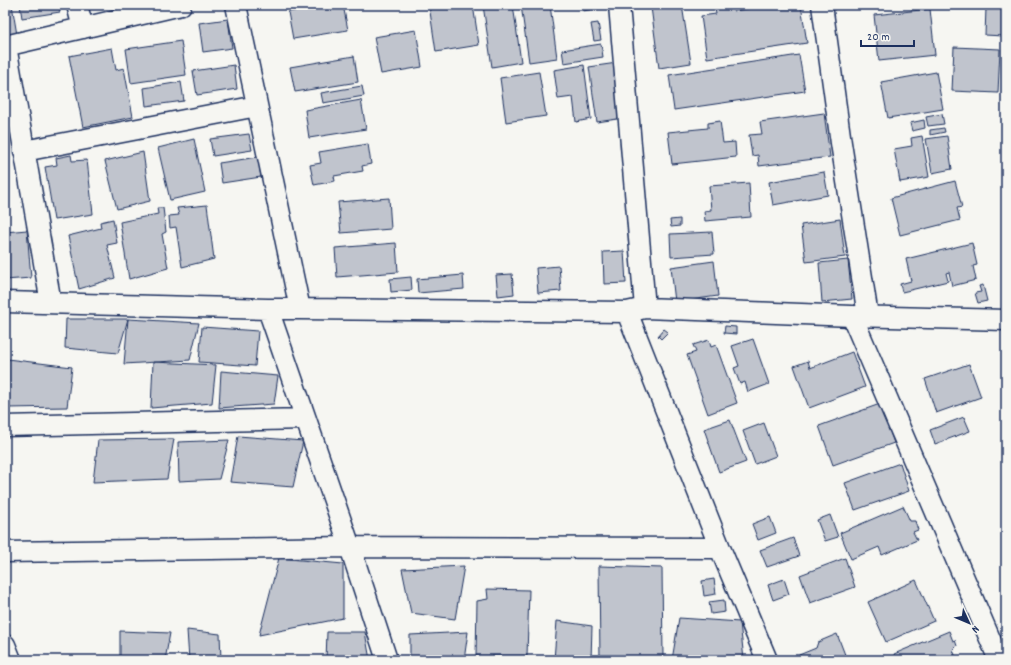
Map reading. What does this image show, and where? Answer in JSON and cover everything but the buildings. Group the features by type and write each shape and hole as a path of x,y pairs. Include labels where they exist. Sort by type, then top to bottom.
{"street":[{"path":"77,5 83,28"},
{"path":"51,303 5,46 181,5"},
{"path":"236,5 300,309"},
{"path":"619,5 636,310 720,548 767,660"},
{"path":"822,5 841,144 860,316 999,660"},
{"path":"24,151 257,106"},
{"path":"5,302 268,309 636,310 1006,320"},
{"path":"268,309 350,546 386,660"},
{"path":"5,426 306,418"},
{"path":"5,552 350,546 720,548"},
{"path":"5,645 11,660"},
{"path":"1004,660 1006,656"}]}
